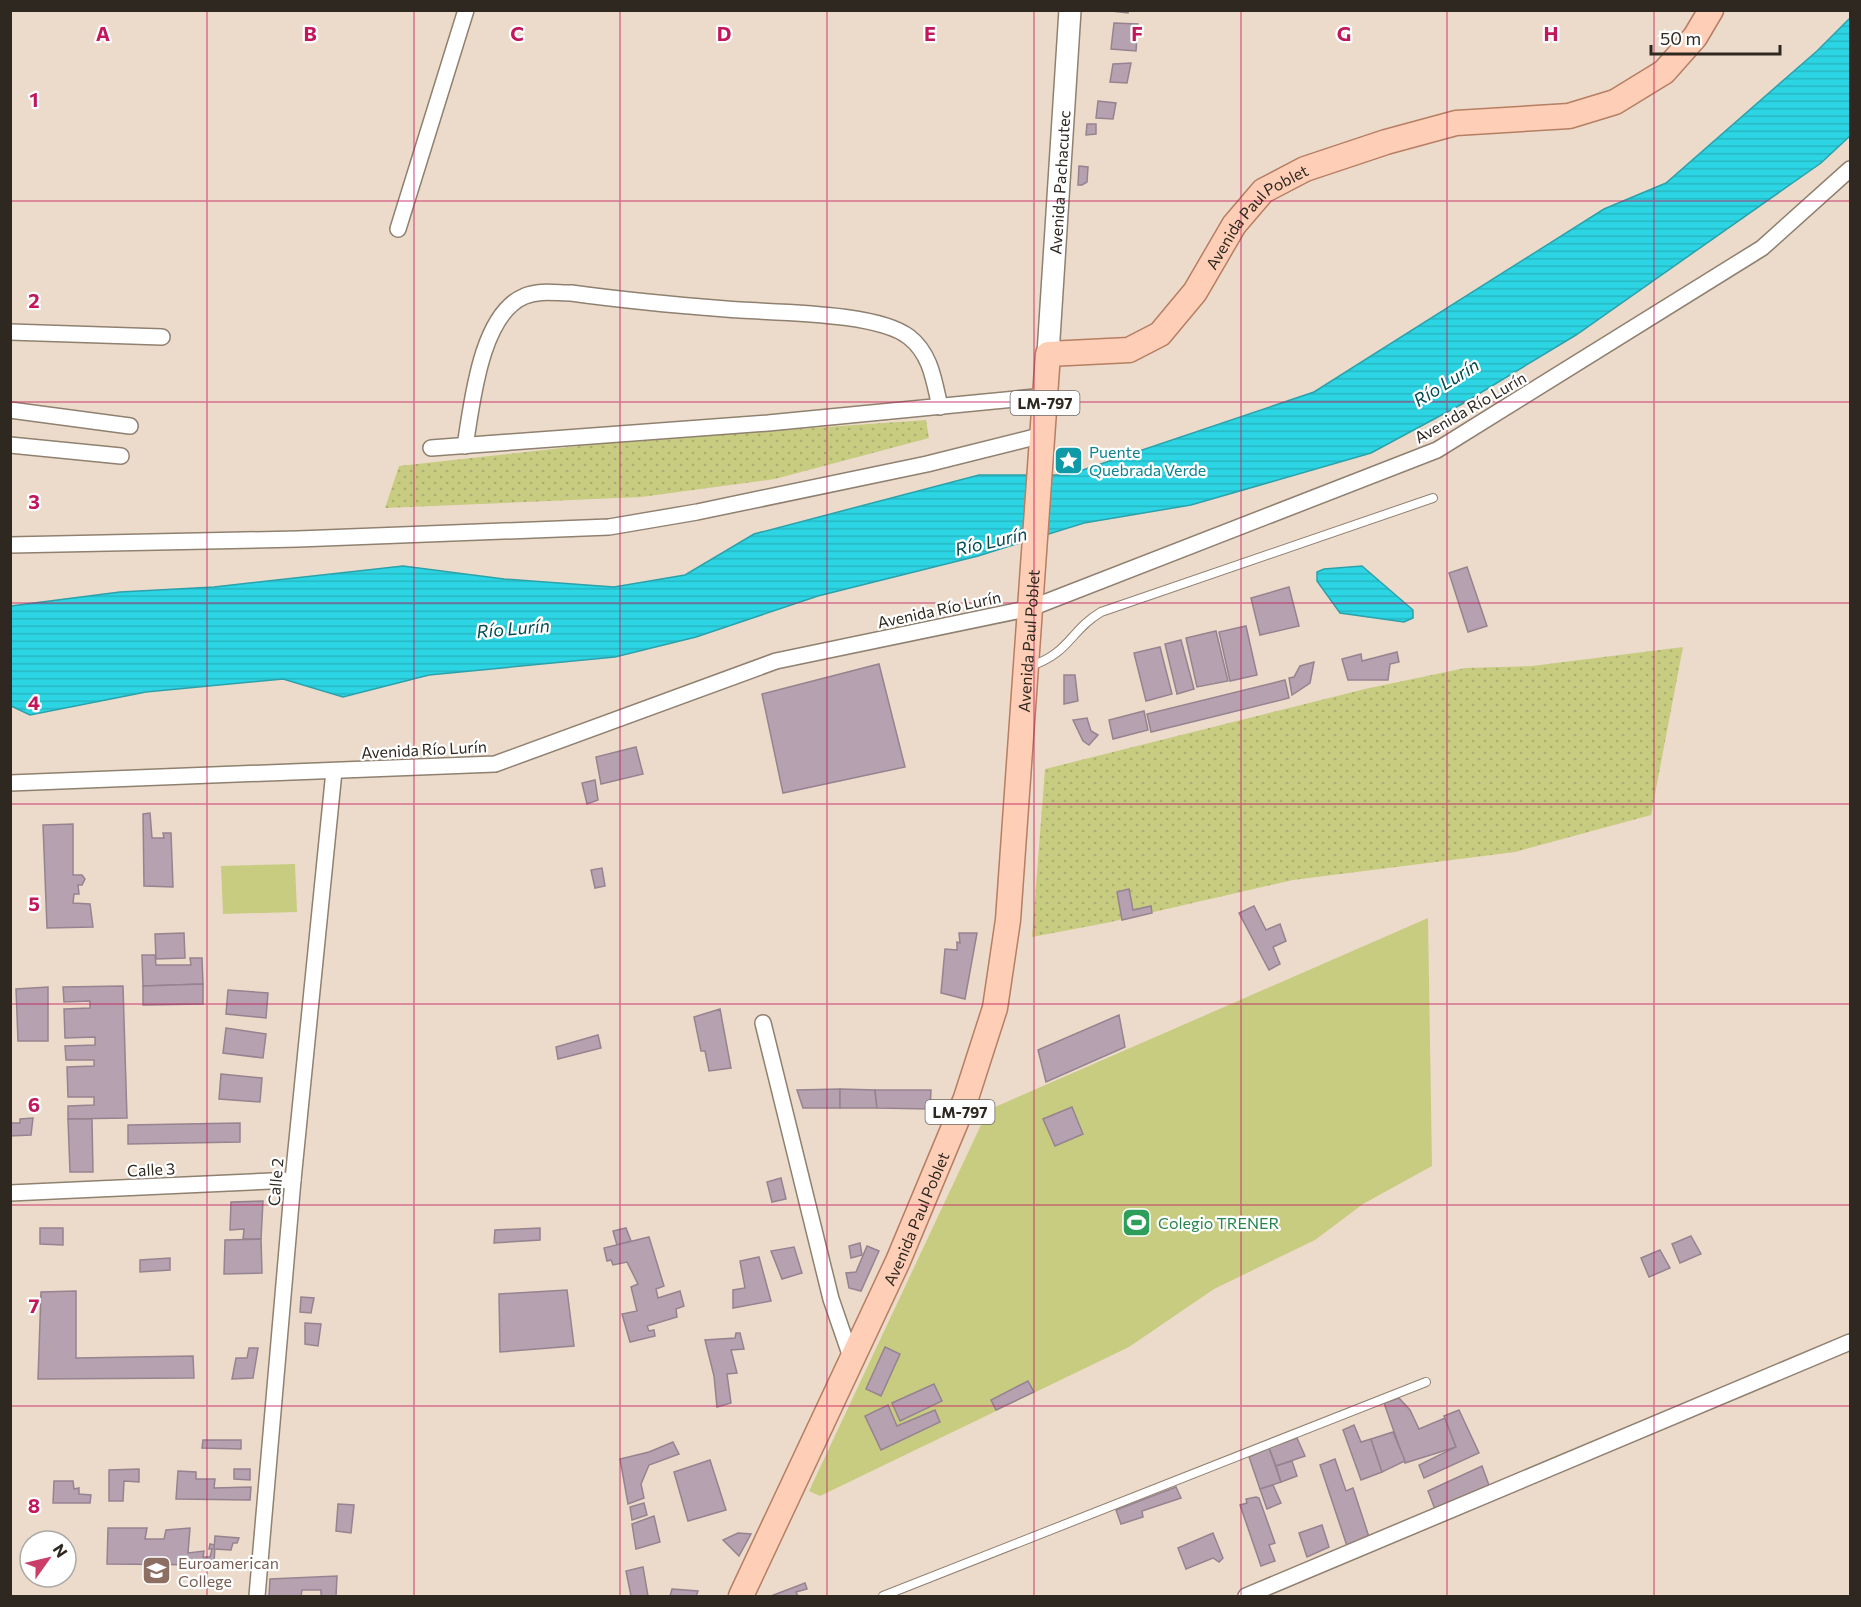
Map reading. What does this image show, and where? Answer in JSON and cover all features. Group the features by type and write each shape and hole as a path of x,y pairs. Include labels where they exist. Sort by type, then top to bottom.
{"main road":[{"name":"Avenida Pachacutec","path":"1048,354 1070,10"},
{"name":"Avenida Paul Poblet","path":"741,1596 852,1360 966,1098 995,1008 1008,920 1048,354 1129,350 1160,334 1196,292 1234,225 1263,191 1305,168 1456,123 1569,116 1615,102 1664,72 1695,37 1711,10"}],"street":[{"path":"398,228 466,10"},
{"name":"Avenida Río Lurín","path":"10,783 495,764 776,661 1032,598 1437,450 1762,248 1851,170"},
{"path":"465,446 476,378 490,333 513,303 535,293 571,293 823,316 885,325 904,333 924,354 932,371 940,407"},
{"path":"10,332 162,338"},
{"path":"431,448 758,424 1046,396"},
{"path":"10,410 130,426"},
{"path":"10,545 298,539 609,527 697,512 927,464 1042,443"},
{"path":"10,446 121,456"},
{"name":"Calle 2","path":"257,1596 293,1180 334,771"},
{"path":"763,1023 831,1299 852,1360"},
{"name":"Calle 3","path":"10,1193 293,1180"},
{"path":"1246,1596 1851,1342"}],"lane":[{"path":"1027,668 1056,655 1092,617 1101,612 1433,498"},
{"path":"883,1596 1426,1382"}],"green space":[{"path":"926,420 929,438 775,479 641,497 385,508 399,466 615,442"},
{"path":"1683,647 1651,815 1515,852 1293,880 1106,923 1032,937 1045,769 1365,689 1465,668 1532,666"},
{"path":"295,864 297,912 223,914 221,866"},
{"name":"Colegio TRENER","path":"1428,918 1432,1166 1363,1204 1315,1240 1214,1289 1129,1347 820,1496 809,1491 988,1110"}],"water":[{"name":"Río Lurín","path":"1850,18 1850,136 1821,163 1576,335 1462,404 1371,453 1191,505 1084,523 978,556 818,596 696,637 615,657 429,675 343,697 283,679 146,692 30,715 11,706 11,606 120,592 214,587 403,566 504,579 614,587 685,575 754,534 979,475 1068,475 1314,392 1604,209 1666,183 1817,51"},
{"path":"1362,566 1413,610 1413,618 1404,622 1340,613 1317,581 1317,572 1324,569"}],"building":[{"path":"1103,10 1129,10 1128,13"},
{"path":"1114,23 1138,24 1136,51 1111,49"},
{"path":"1131,63 1127,83 1110,82 1113,64"},
{"path":"1098,101 1116,103 1113,119 1096,118"},
{"path":"1087,124 1096,124 1096,134 1086,135"},
{"path":"1079,166 1088,167 1087,182 1082,185 1078,185"},
{"path":"1467,567 1487,626 1468,632 1449,573"},
{"path":"1289,587 1299,626 1260,635 1251,598"},
{"path":"1246,626 1257,675 1230,681 1219,632"},
{"path":"1216,631 1228,681 1197,687 1186,638"},
{"path":"1181,640 1194,689 1177,694 1165,644"},
{"path":"1160,647 1172,694 1146,701 1134,653"},
{"path":"1397,652 1399,662 1390,664 1388,680 1348,680 1342,659 1361,654 1362,661"},
{"path":"1314,662 1310,683 1292,695 1289,678 1294,677 1300,666"},
{"path":"879,664 905,767 783,793 762,694"},
{"path":"1064,675 1075,675 1078,701 1064,704"},
{"path":"1285,680 1289,698 1151,732 1147,714"},
{"path":"1144,711 1148,730 1113,739 1109,720"},
{"path":"1087,718 1091,731 1098,735 1089,745 1083,741 1073,720"},
{"path":"636,747 643,774 601,784 596,757"},
{"path":"595,780 598,800 587,804 582,783"},
{"path":"150,813 152,838 164,838 163,833 171,833 173,887 144,886 143,814"},
{"path":"73,824 73,875 82,875 85,879 82,885 78,885 79,894 74,894 73,903 90,904 93,927 47,928 43,825"},
{"path":"602,868 605,886 595,888 591,870"},
{"path":"1129,889 1133,910 1151,906 1152,913 1122,920 1117,892"},
{"path":"1254,906 1266,930 1280,924 1286,941 1273,947 1280,964 1269,970 1239,913"},
{"path":"184,933 185,958 156,959 155,934"},
{"path":"959,933 977,933 965,999 941,993 945,949 957,950 957,942 960,943"},
{"path":"142,955 155,955 156,965 191,965 190,958 202,958 203,984 143,986"},
{"path":"203,984 203,1004 143,1005 143,986"},
{"path":"123,986 127,1118 68,1119 68,1106 94,1105 94,1097 68,1097 67,1067 94,1066 94,1060 66,1060 65,1046 95,1045 95,1037 65,1038 64,1009 90,1008 90,1001 64,1002 63,987"},
{"path":"48,987 48,1041 18,1041 16,989"},
{"path":"228,990 268,993 266,1018 226,1014"},
{"path":"720,1009 731,1068 709,1071 705,1051 701,1051 694,1017"},
{"path":"1119,1015 1125,1047 1046,1082 1038,1050"},
{"path":"226,1028 266,1034 263,1058 223,1053"},
{"path":"598,1035 601,1048 558,1059 556,1047"},
{"path":"221,1074 262,1078 260,1102 219,1099"},
{"path":"840,1089 840,1108 803,1108 797,1090"},
{"path":"840,1089 875,1090 877,1108 840,1108"},
{"path":"875,1090 931,1090 930,1109 877,1108"},
{"path":"1072,1107 1083,1134 1055,1146 1043,1119"},
{"path":"33,1118 31,1135 10,1136 10,1120 12,1123 20,1123 20,1119"},
{"path":"68,1119 92,1119 93,1172 70,1172"},
{"path":"240,1123 240,1142 128,1144 128,1125"},
{"path":"781,1178 786,1199 772,1202 767,1182"},
{"path":"263,1201 261,1239 243,1239 244,1229 230,1230 231,1202"},
{"path":"40,1228 63,1228 63,1245 40,1244"},
{"path":"540,1228 540,1240 494,1243 495,1230"},
{"path":"626,1228 631,1241 617,1245 613,1231"},
{"path":"1691,1236 1701,1254 1680,1263 1672,1244"},
{"path":"649,1237 664,1286 656,1289 658,1298 680,1291 684,1306 676,1309 677,1317 647,1326 649,1331 654,1330 655,1336 630,1342 622,1314 637,1311 631,1287 638,1284 627,1262 613,1265 611,1260 607,1261 604,1248"},
{"path":"261,1239 262,1273 224,1274 225,1240"},
{"path":"860,1243 862,1255 851,1258 849,1246"},
{"path":"867,1246 879,1251 861,1291 849,1288 846,1273 856,1272"},
{"path":"794,1247 802,1273 782,1279 771,1251"},
{"path":"1660,1250 1670,1268 1649,1277 1641,1258"},
{"path":"759,1257 771,1301 733,1308 733,1290 745,1288 740,1261"},
{"path":"170,1258 170,1270 140,1272 140,1260"},
{"path":"567,1290 574,1346 500,1352 499,1294"},
{"path":"76,1291 76,1358 193,1356 194,1378 38,1379 41,1292"},
{"path":"301,1297 314,1298 311,1313 300,1312"},
{"path":"305,1323 321,1324 318,1346 305,1344"},
{"path":"736,1333 740,1333 744,1349 731,1350 737,1373 727,1374 731,1403 717,1407 714,1376 705,1340 735,1338"},
{"path":"885,1347 900,1354 881,1396 866,1389"},
{"path":"249,1348 258,1348 253,1378 232,1379 236,1358 247,1358"},
{"path":"1028,1381 1034,1392 996,1410 991,1400"},
{"path":"934,1384 942,1401 900,1421 892,1403"},
{"path":"1399,1398 1410,1410 1419,1429 1445,1418 1456,1447 1405,1463 1384,1403"},
{"path":"888,1405 897,1426 935,1410 940,1422 881,1450 865,1416"},
{"path":"1459,1410 1479,1453 1424,1478 1419,1465 1456,1447 1444,1416"},
{"path":"1354,1425 1361,1442 1371,1439 1382,1472 1361,1480 1343,1430"},
{"path":"1393,1432 1405,1461 1382,1472 1371,1439"},
{"path":"1297,1438 1305,1456 1276,1466 1269,1448"},
{"path":"203,1440 241,1440 241,1449 202,1448"},
{"path":"673,1442 679,1454 649,1465 641,1484 644,1498 628,1504 620,1459 649,1452"},
{"path":"1269,1448 1281,1482 1260,1489 1249,1457"},
{"path":"1335,1459 1346,1491 1353,1488 1370,1540 1348,1549 1320,1465"},
{"path":"710,1460 726,1510 688,1521 674,1472"},
{"path":"1292,1461 1297,1476 1281,1482 1276,1466"},
{"path":"1482,1466 1490,1488 1436,1512 1428,1491"},
{"path":"139,1469 139,1482 124,1481 123,1501 109,1501 109,1470"},
{"path":"234,1469 250,1469 250,1480 234,1479"},
{"path":"178,1471 196,1472 196,1479 215,1479 214,1488 251,1487 250,1500 176,1499"},
{"path":"54,1481 73,1481 74,1489 79,1488 79,1494 91,1495 90,1503 53,1503"},
{"path":"1273,1485 1281,1503 1267,1509 1260,1489"},
{"path":"1176,1487 1181,1498 1142,1511 1143,1517 1121,1524 1116,1510"},
{"path":"1259,1498 1275,1543 1269,1545 1275,1561 1261,1566 1240,1505 1247,1503 1246,1499"},
{"path":"644,1503 647,1515 632,1520 630,1507"},
{"path":"338,1504 354,1505 351,1533 336,1531"},
{"path":"654,1516 660,1542 636,1549 632,1524"},
{"path":"1322,1525 1329,1547 1307,1557 1299,1533"},
{"path":"108,1528 147,1528 145,1539 164,1539 166,1530 190,1528 188,1553 204,1551 203,1557 210,1557 212,1549 209,1549 210,1544 215,1545 214,1565 107,1564"},
{"path":"738,1533 751,1534 739,1556 723,1540"},
{"path":"1213,1533 1223,1558 1219,1562 1213,1558 1186,1569 1178,1548"},
{"path":"215,1536 239,1538 237,1543 233,1543 231,1550 214,1549"},
{"path":"643,1567 648,1596 631,1596 626,1571"},
{"path":"337,1576 336,1596 321,1596 321,1590 302,1590 301,1596 269,1596 270,1579"},
{"path":"805,1583 807,1589 796,1592 798,1596 771,1596"},
{"path":"672,1589 698,1591 696,1596 670,1596"}],"place":[{"name":"Puente Quebrada Verde","path":"1068,460"},
{"name":"Colegio TRENER","path":"1137,1222"},
{"name":"Euroamerican College","path":"157,1571"}]}
